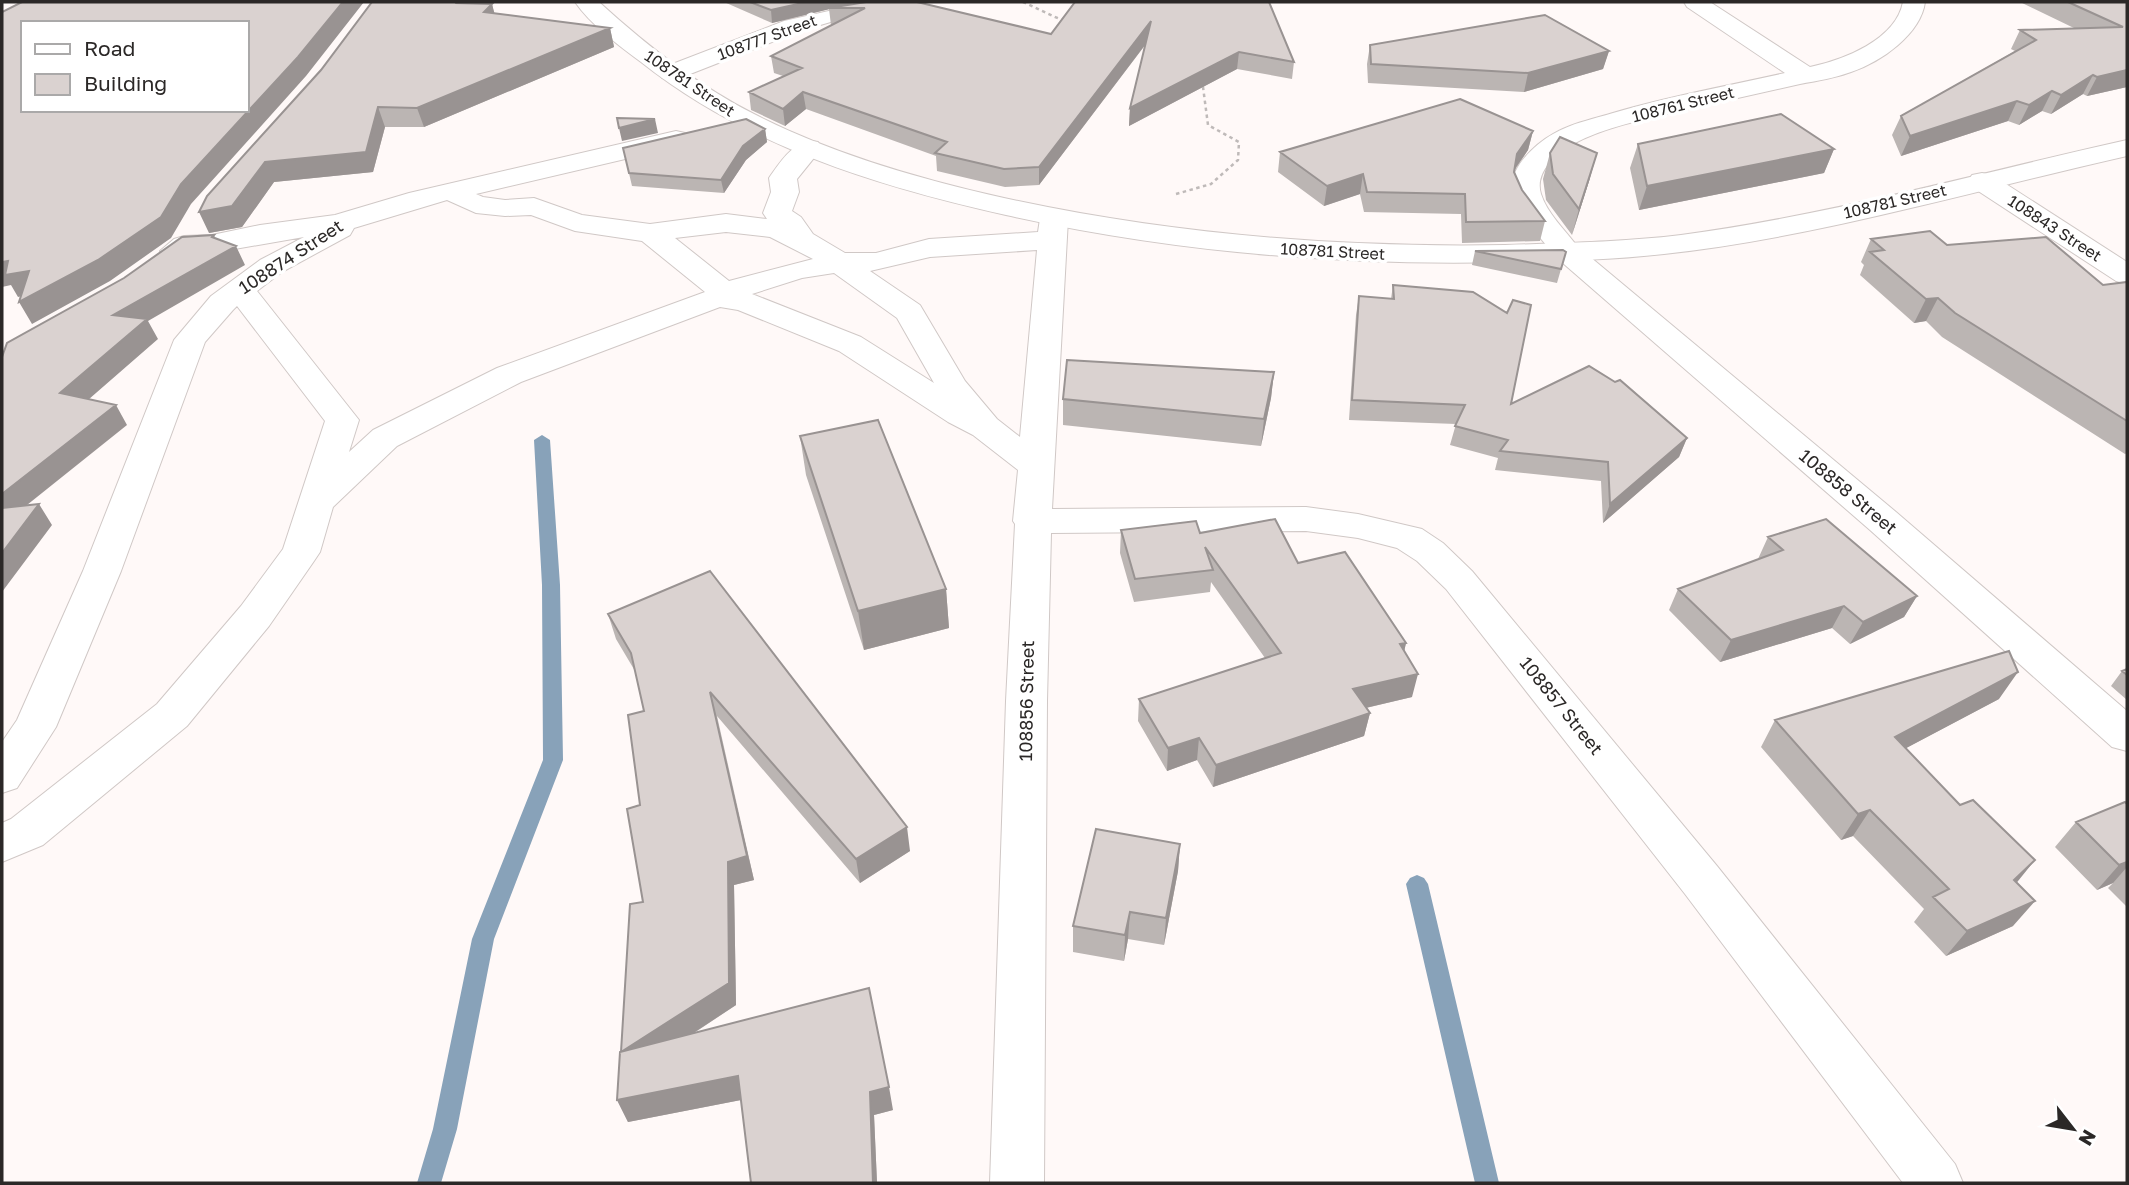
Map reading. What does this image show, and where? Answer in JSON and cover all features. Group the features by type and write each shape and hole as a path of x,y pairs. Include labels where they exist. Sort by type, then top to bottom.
{"street":[{"name":"108781 Street","path":"586,2 620,34 671,73 749,122 809,148 1053,229 1146,233 1290,249 1430,256 1567,252 1687,243 1797,224 2127,148"},
{"name":"108777 Street","path":"671,73 792,26 832,15 907,2"},
{"path":"1695,2 1807,76"},
{"name":"108761 Street","path":"1567,252 1538,215 1526,192 1528,174 1544,152 1563,139 1643,112 1844,67 1880,47 1912,15 1914,2"},
{"name":"108874 Street","path":"2,776 35,727 102,570 190,340 222,303 271,266 340,229 337,224 410,201 749,122"},
{"path":"802,240 791,223 777,213 785,192 783,178 809,148"},
{"name":"108843 Street","path":"1982,181 2127,275"},
{"path":"451,192 476,205 505,208 534,206 575,222 650,233 726,223 776,229 802,240 909,312 951,385 985,427"},
{"path":"153,267 190,234 212,244 294,228 337,224"},
{"path":"316,502 384,438 509,375 748,285 799,270 853,261 876,262 929,248 1053,229"},
{"name":"108856 Street","path":"1017,1183 1031,521 1053,229"},
{"path":"650,233 721,296 744,301 850,344 960,415 985,427 1034,465"},
{"name":"108858 Street","path":"1567,252 1883,521 2127,736"},
{"path":"2,843 27,832 172,715 255,617 301,552 342,420 240,290"},
{"name":"108857 Street","path":"1031,521 1306,520 1358,526 1409,538 1430,552 1459,580 1692,870 1936,1183"}],"path":[{"path":"1023,2 1071,24"},
{"path":"1173,195 1211,184 1238,159 1239,142 1208,125 1203,87 1191,81"}],"building":[{"path":"22,2 343,2 298,57 248,111 248,21 21,21 21,112 247,112 181,184 161,217 98,260 19,302 29,271 5,275 8,261 2,262 2,12"},
{"path":"372,2 492,4 484,12 610,28 417,108 378,107 366,152 265,162 232,206 199,212 207,196 321,70"},
{"path":"750,2 807,2 771,10"},
{"path":"866,2 917,2 1051,34 1075,2 1269,2 1294,62 1239,52 1130,108 1151,21 1039,167 1004,169 935,153 947,142 803,92 783,109 749,92 802,68 771,56 865,8 829,8"},
{"path":"2068,2 2127,2 2127,70 2097,77 2093,75 2061,95 2052,91 2029,105 2017,101 1910,136 1901,116 2036,40 2020,30 2123,27"},
{"path":"1545,15 1609,51 1528,73 1371,64 1370,45"},
{"path":"1460,99 1533,131 1517,154 1514,172 1522,190 1545,221 1466,222 1465,194 1367,192 1363,174 1327,186 1280,152"},
{"path":"1781,114 1834,149 1647,186 1638,144"},
{"path":"617,118 655,119 619,128"},
{"path":"746,119 765,129 743,146 721,180 629,173 623,148"},
{"path":"1560,137 1597,153 1579,209 1553,174 1550,153"},
{"path":"1930,231 1947,245 2046,237 2103,285 2127,282 2127,421 1955,313 1938,298 1926,299 1870,252 1884,250 1871,239"},
{"path":"214,235 212,237 236,246 113,315 147,319 60,393 116,405 2,494 2,357 7,343 124,278 182,237"},
{"path":"1475,251 1566,252 1561,269"},
{"path":"1393,285 1473,292 1507,313 1513,300 1531,305 1511,404 1589,366 1615,382 1620,380 1687,438 1610,504 1608,462 1500,451 1508,440 1455,426 1465,405 1352,400 1359,296 1394,299"},
{"path":"1067,360 1274,372 1264,419 1063,399"},
{"path":"878,420 946,589 858,611 800,436"},
{"path":"39,504 2,553 2,508"},
{"path":"1275,519 1298,563 1345,552 1406,643 1400,644 1418,674 1353,689 1370,713 1216,765 1199,738 1168,748 1139,699 1281,653 1205,547 1213,570 1135,579 1121,530 1196,521 1200,533"},
{"path":"1826,519 1917,596 1863,622 1844,606 1731,640 1678,589 1783,550 1768,537"},
{"path":"710,571 907,827 856,859 710,692 747,856 728,862 729,983 621,1052 630,904 643,902 627,809 640,805 628,715 644,711 631,653 608,614"},
{"path":"2009,651 2018,672 1895,737 1960,805 1973,800 2035,860 2014,880 2035,901 1967,931 1933,897 1949,889 1870,810 1858,814 1775,720"},
{"path":"2125,802 2127,862 2119,865 2076,822"},
{"path":"1096,829 1180,844 1166,918 1130,912 1125,935 1073,926"},
{"path":"869,988 889,1087 870,1092 873,1183 751,1183 738,1076 617,1100 620,1052"}],"waterway":[{"path":"429,1183 445,1129 483,939 553,760 551,585 542,440"},
{"path":"1417,884 1487,1183"}]}
